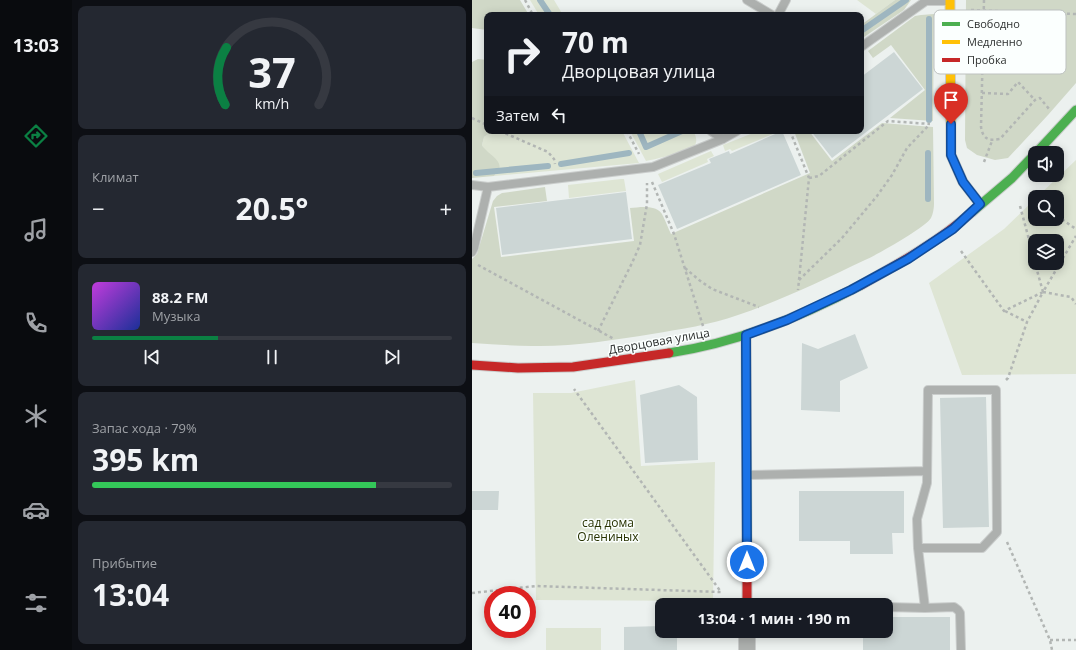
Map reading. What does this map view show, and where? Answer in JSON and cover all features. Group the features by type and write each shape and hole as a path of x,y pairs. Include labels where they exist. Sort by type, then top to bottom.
{"main road":[{"path":"950,74 951,155 963,182 980,204"},
{"name":"Дворцовая улица","path":"1043,146 1076,110"},
{"name":"Дворцовая улица","path":"472,365 518,368 596,364 696,349 746,335 787,320 851,290 908,259 953,229 980,204 1012,178 1028,162"},
{"path":"746,335 747,598"}],"street":[{"path":"747,638 747,650"}],"lane":[{"path":"747,0 767,12"},
{"path":"780,12 786,0"},
{"path":"864,45 926,0 950,1"},
{"path":"716,134 723,139"},
{"path":"472,185 488,187 646,168 674,159 732,134"},
{"path":"472,252 488,187"},
{"path":"918,548 982,548 997,532 996,390 928,390 927,483 917,519 918,548 925,608"},
{"path":"747,474 927,471"},
{"path":"893,607 954,607 960,613 961,618 961,650"}],"path":[{"path":"525,0 531,12"},
{"path":"1066,14 1076,14"},
{"path":"982,74 981,127 982,134 987,138 992,140 1000,139 1035,100 1040,98 1053,114"},
{"path":"982,93 1008,94 1018,82 1035,100"},
{"path":"472,118 484,124"},
{"path":"809,178 819,176 888,121 936,124"},
{"path":"799,280 842,238 877,196 892,175 907,148 929,124"},
{"path":"507,134 548,152 554,159 557,178"},
{"path":"628,134 646,168 674,234 704,328"},
{"path":"791,134 809,178 797,296"},
{"path":"984,162 992,140"},
{"path":"598,331 640,245 646,204 646,168"},
{"path":"1020,206 1028,236"},
{"path":"1064,221 1076,229"},
{"path":"996,390 1008,378 1027,322 1076,236"},
{"path":"961,251 1004,311 1027,322"},
{"path":"472,262 619,342"},
{"path":"685,268 699,280 712,288 765,309"},
{"path":"1037,270 1043,292"},
{"path":"1004,311 1043,292 1071,297 1076,304"},
{"path":"472,593 536,586 721,592 570,384"},
{"path":"997,532 1009,544 1050,640 1052,650"},
{"path":"1050,640 1076,640"}],"green space":[{"path":"472,0 520,0 527,12 484,12 484,30 472,28"},
{"path":"530,0 554,0 561,12 537,12"},
{"path":"857,0 895,0 876,14"},
{"path":"895,0 911,0 904,10 864,37 864,23"},
{"path":"966,0 1076,0 1076,83 1008,158 995,160 977,155 967,148 965,140 965,74 1066,74 1066,10 966,10"},
{"path":"934,14 933,121 890,118 925,90 891,45 873,58 868,51 915,16"},
{"path":"478,59 484,60 484,134 488,134 484,137 482,145 499,163 500,167 494,176 472,178 472,62"},
{"path":"882,123 933,127 934,204 931,218 920,228 880,253 770,303 706,324 607,341 577,344 532,346 472,343 472,259 477,254 493,201 502,193 545,187 547,201 494,207 501,257 634,241 630,208 649,207 661,212 671,234 810,173 795,134 811,134 832,161"},
{"path":"488,134 624,134 639,163 494,176 496,174 482,145 484,137"},
{"path":"632,134 695,134 696,136 696,143 694,146 685,151 646,161"},
{"path":"750,134 773,134 732,151 730,149 725,151 723,145"},
{"path":"711,151 714,156 707,159 708,162 662,182 658,174"},
{"path":"1076,160 1076,374 962,375 929,283 1004,229 1028,206 1028,226 1064,226 1064,190 1044,190 1053,182 1064,182 1064,171"},
{"path":"624,179 626,191 569,198 568,185"},
{"name":"сад дома Олениных","path":"635,380 641,466 715,462 713,598 655,598 655,601 536,600 533,393 571,393"},
{"path":"546,628 601,628 601,650 546,650"}],"building":[{"path":"894,52 923,89 864,134 864,75"},
{"path":"775,134 783,134 801,175 677,229 658,185 711,163 709,159 729,151 730,154"},
{"path":"813,134 864,134 832,158"},
{"path":"626,192 632,239 502,255 496,208"},
{"path":"855,334 868,368 840,381 840,412 801,410 802,343 818,349"},
{"path":"679,385 697,397 698,460 645,463 640,395"},
{"path":"986,397 989,527 943,528 940,398"},
{"path":"472,491 499,491 498,510 472,510"},
{"path":"799,491 904,491 904,533 892,533 893,554 850,554 850,541 799,541"},
{"path":"893,617 950,617 950,650 863,650 863,638 893,638"},
{"path":"655,626 655,638 677,638 677,650 624,650 624,627"}],"waterway":[{"path":"540,0 548,12"},
{"path":"864,29 906,0"},
{"path":"929,19 929,120"},
{"path":"640,134 646,147 675,134"},
{"path":"561,164 629,153"},
{"path":"928,153 928,199"},
{"path":"476,173 548,166"}],"traffic: fast":[{"path":"1043,146 1076,110"},
{"path":"972,212 1012,178 1028,161"},
{"path":"669,353 694,349 743,336 792,318 861,285"},
{"path":"746,335 747,549"}],"traffic: slow":[{"path":"950,0 950,10"},
{"path":"950,74 951,155 963,182 980,204"}],"traffic: jam":[{"path":"861,285 946,233 972,212"},
{"path":"472,365 518,368 573,367 669,353"},
{"path":"747,549 747,598"}],"route":[{"path":"747,562 746,335 787,320 851,290 908,259 953,229 980,204 963,182 955,167 951,155 951,124"}]}
